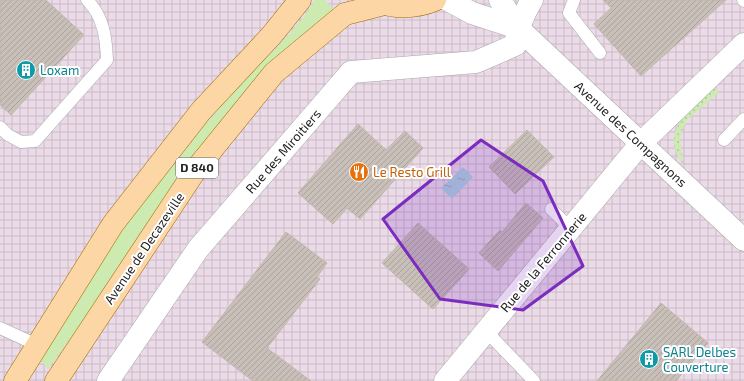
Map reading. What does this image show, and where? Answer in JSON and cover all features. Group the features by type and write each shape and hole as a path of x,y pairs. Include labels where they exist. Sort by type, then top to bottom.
{"main road":[{"name":"D 840","path":"15,381 112,224 201,111 271,36 300,0"},
{"path":"378,2 398,7 414,6 435,0"},
{"name":"Avenue de Decazeville","path":"56,381 197,168 274,73 345,14 378,2"}],"street":[{"name":"Avenue des Compagnons","path":"448,0 472,13 518,28"},
{"name":"Avenue des Compagnons","path":"500,0 518,28 744,240"},
{"path":"518,28 524,12 532,0"},
{"name":"Rue des Miroitiers","path":"108,381 198,249 351,72 476,62 515,45 518,28"},
{"name":"Rue de la Ferronnerie","path":"445,381 641,143 744,44"}],"lane":[{"path":"0,127 8,135 20,142 35,141 107,60 106,36 95,8 87,0"},
{"path":"574,0 569,13 600,53"},
{"path":"724,140 744,119"},
{"path":"550,209 571,229"},
{"path":"0,328 37,345"},
{"path":"486,331 534,381"}],"highlighted area":[{"path":"481,140 543,181 583,266 523,310 440,299 383,219"}],"shaded area":[{"path":"0,0 744,0 744,381 0,381"}],"green space":[{"path":"315,0 325,0 335,11 136,249 48,369 40,360 78,296 114,241 163,176 227,98 293,30"},
{"path":"715,88 719,92 686,121 680,137 683,165 674,145 674,136 677,127 687,112"}],"water":[{"path":"463,167 473,177 452,199 441,188"}],"building":[{"name":"Loxam","path":"0,0 46,0 84,35 11,115 0,105"},
{"path":"603,0 726,0 641,76 594,24 611,8"},
{"name":"Le Resto Grill","path":"358,124 386,150 405,131 423,148 360,219 347,208 333,224 298,193"},
{"path":"527,130 554,157 515,194 489,167"},
{"path":"526,203 543,218 498,271 479,253 500,230 502,232"},
{"path":"418,223 469,269 433,309 382,263"},
{"path":"286,232 327,263 317,277 320,279 267,348 311,381 253,381 202,342"},
{"name":"SARL Delbes Couverture","path":"661,303 708,343 676,381 597,381"}],"place":[{"name":"Loxam","path":"26,70"},
{"name":"Le Resto Grill","path":"359,172"},
{"name":"SARL Delbes Couverture","path":"649,359"}]}
